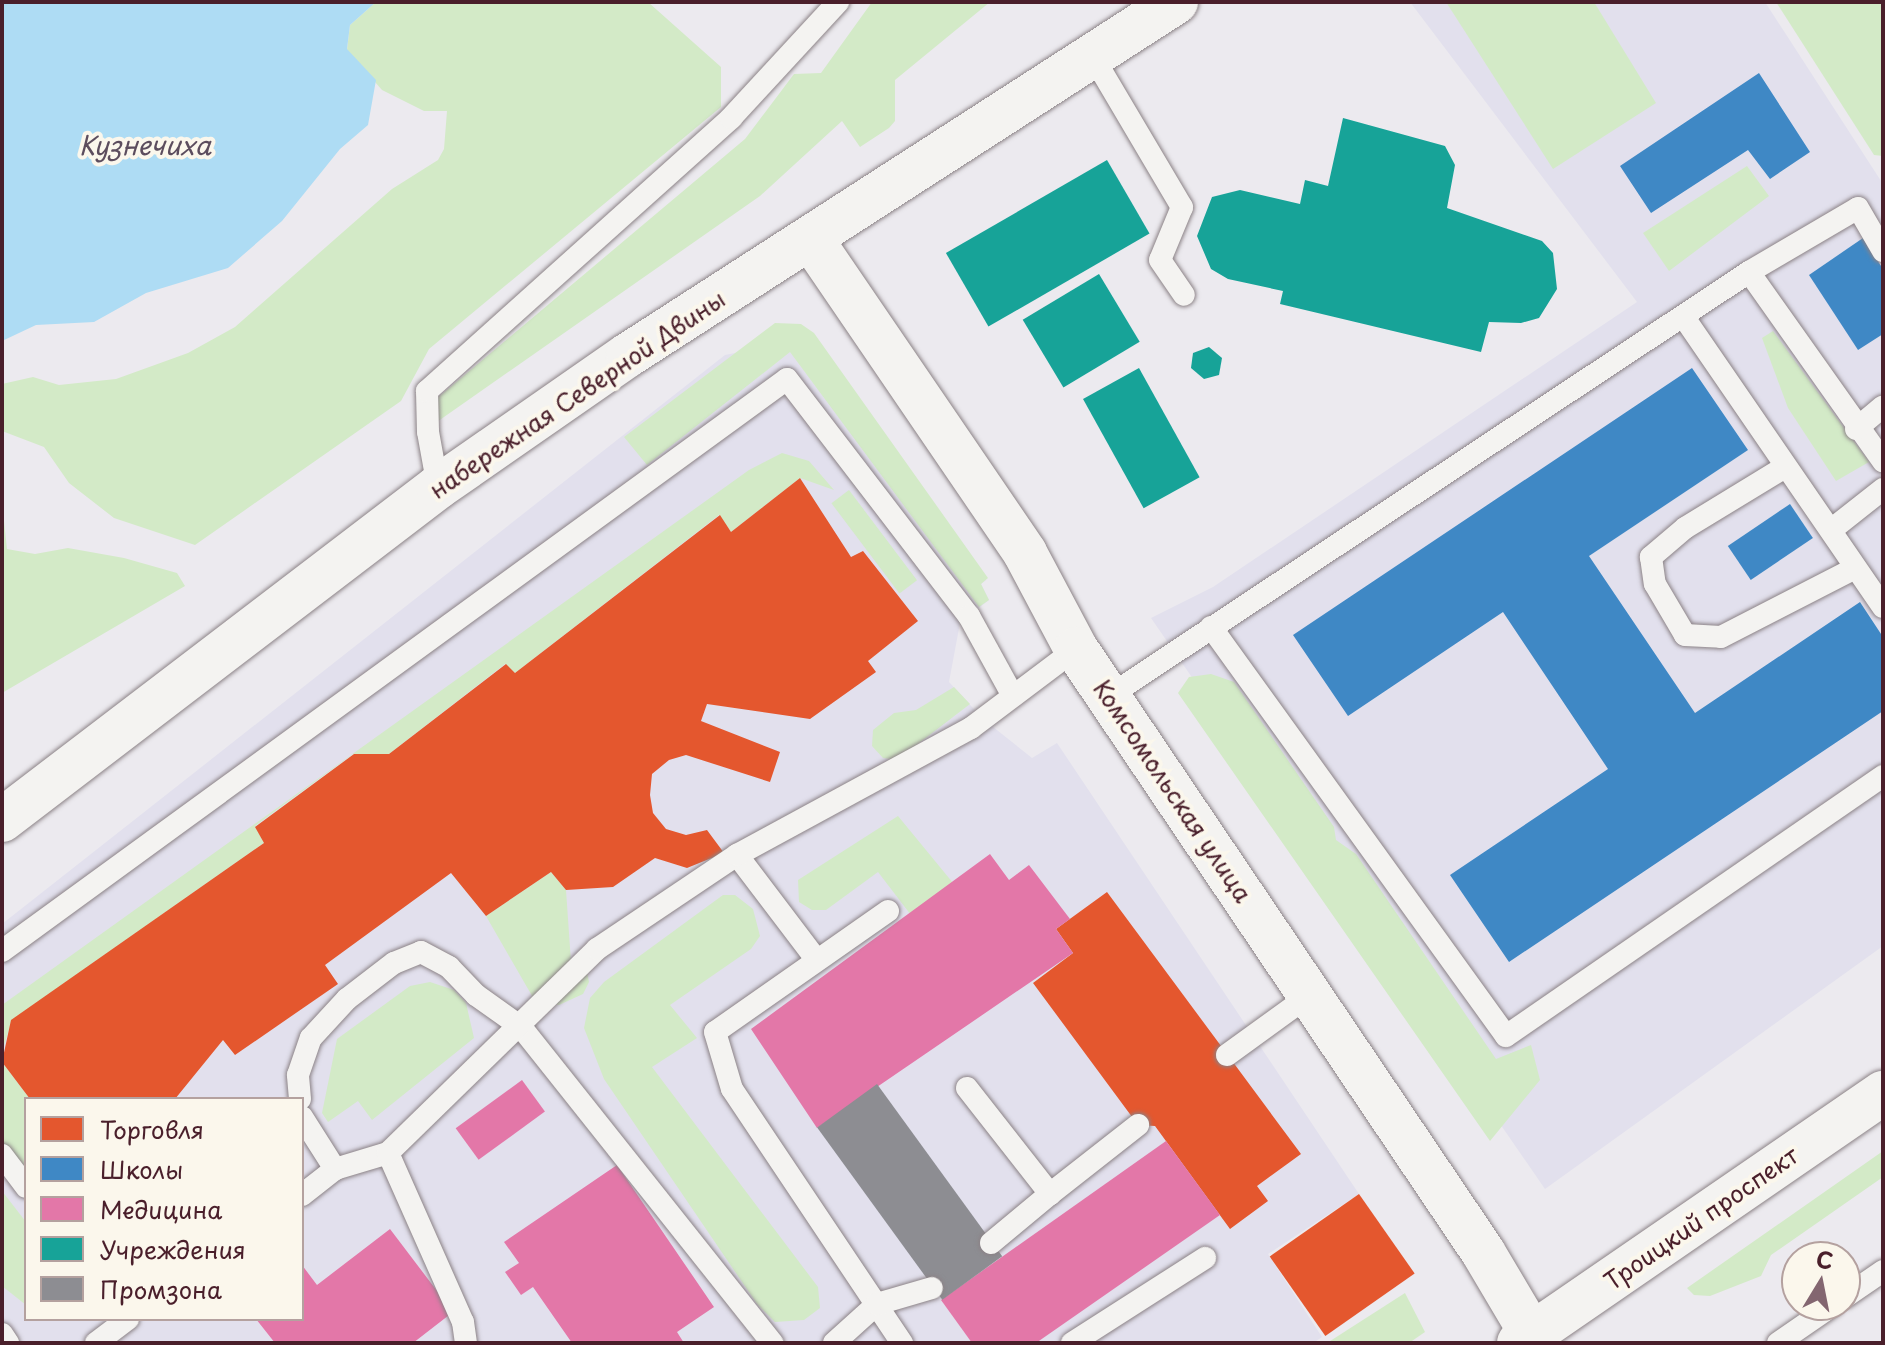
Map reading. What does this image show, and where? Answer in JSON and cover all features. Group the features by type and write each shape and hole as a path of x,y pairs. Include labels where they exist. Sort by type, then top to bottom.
{"street":[{"name":"набережная Северной Двины","path":"2,820 438,487 628,355 1176,2"},
{"name":"Комсомольская улица","path":"811,239 1025,553 1076,649 1483,1252 1529,1340"},
{"name":"Троицкий проспект","path":"1529,1340 1883,1093"}],"lane":[{"path":"438,487 428,432 427,391 731,118 838,2"},
{"path":"1092,55 1182,207 1160,260 1184,295"},
{"path":"1109,696 1749,272 1858,208 1883,251"},
{"path":"1749,272 1856,429 1883,461"},
{"path":"1683,316 1883,607"},
{"path":"2,951 787,379 969,616 1013,696"},
{"path":"1856,429 1883,406"},
{"path":"1785,467 1685,528 1651,557 1655,584 1685,635 1721,637 1855,568"},
{"path":"1831,530 1883,489"},
{"path":"1211,627 1506,1036 1883,776"},
{"path":"304,1193 335,1169 388,1153 521,1027 597,949 737,855 971,728 1076,649"},
{"path":"737,855 816,959"},
{"path":"888,911 715,1032 732,1089 902,1343"},
{"path":"300,1097 298,1075 311,1038 347,999 394,963 421,952 449,967 476,995 521,1027 772,1343"},
{"path":"1227,1055 1310,995"},
{"path":"967,1088 1050,1194"},
{"path":"304,1120 335,1169"},
{"path":"991,1243 1138,1125"},
{"path":"388,1153 463,1322 466,1343"},
{"path":"2,1155 24,1184"},
{"path":"1072,1343 1205,1258"},
{"path":"1861,1286 1883,1271"},
{"path":"834,1343 877,1304 932,1288"},
{"path":"96,1343 124,1321"},
{"path":"1778,1343 1810,1321"},
{"path":"2,1334 8,1343"}],"shaded area":[{"path":"1410,2 1765,2 1883,184 1883,946 1545,1189 1151,618 1213,587 1637,302"},
{"path":"810,338 986,580 981,584 989,600 960,623 949,682 983,719 1032,758 1057,743 1359,1194 1268,1254 1322,1337 1313,1343 2,1343 2,924 725,355"}],"green space":[{"path":"376,2 648,2 721,67 721,107 429,349 401,401 195,545 114,518 69,483 44,447 2,431 2,384 33,377 59,385 116,379 188,353 235,327 392,189 438,160 444,149 447,111 424,111 382,90 347,50 350,25"},
{"path":"872,2 990,2 895,80 895,121 889,128 860,147 842,121 760,196 434,424 436,399 745,139 794,74 821,73"},
{"path":"1446,2 1594,2 1656,103 1553,169"},
{"path":"1776,2 1883,2 1883,156 1874,155"},
{"path":"1747,166 1769,196 1669,271 1643,233"},
{"path":"775,323 801,324 814,333 988,578 981,584 989,600 979,607 790,352 647,465 624,437"},
{"path":"1773,331 1869,462 1836,481 1788,408 1762,338"},
{"path":"782,453 809,461 834,490 800,478 731,532 719,515 515,673 505,664 389,754 353,754 255,826 264,843 12,1020 2,1052 2,1005 749,470"},
{"path":"849,490 917,580 899,593 831,503"},
{"path":"2,502 7,549 35,554 68,548 124,558 177,573 185,586 2,693"},
{"path":"1211,674 1234,682 1334,827 1336,840 1356,854 1496,1059 1531,1045 1540,1080 1490,1141 1178,693 1189,677"},
{"path":"954,687 970,704 897,760 883,758 872,746 873,730 894,713 916,710"},
{"path":"898,816 958,889 914,919 878,872 826,910 812,910 799,902 798,880"},
{"path":"551,872 566,890 571,962 586,967 589,982 583,994 559,1005 535,1001 486,916"},
{"path":"723,895 735,895 753,909 760,936 751,949 670,1005 697,1038 652,1067 818,1287 820,1308 804,1320 775,1322 757,1304 604,1079 584,1028 590,998 604,982"},
{"path":"430,982 454,990 466,1003 474,1038 372,1120 358,1101 328,1122 322,1113 337,1039 410,986"},
{"path":"2,1062 28,1097 24,1097 24,1175 2,1145"},
{"path":"1883,1151 1883,1177 1791,1241 1781,1241 1781,1248 1771,1255 1761,1276 1710,1296 1694,1295 1687,1288"},
{"path":"2,1191 24,1219 24,1303 2,1286"},
{"path":"1405,1293 1425,1332 1409,1343 1327,1343"}],"water":[{"name":"Кузнечиха","path":"2,2 376,2 350,25 347,49 376,80 368,125 340,149 282,221 228,268 146,293 94,322 36,325 2,341"}],"building: Торговля":[{"path":"800,478 851,557 863,551 918,621 868,661 876,672 810,719 707,704 701,721 780,752 770,782 686,755 669,760 652,774 650,795 653,813 666,829 686,835 707,830 724,853 687,868 655,858 613,887 566,890 551,872 486,916 451,873 325,965 338,984 235,1055 223,1040 177,1097 28,1097 2,1062 11,1020 264,843 255,827 354,754 389,754 506,664 515,673 720,515 731,532"},
{"path":"1107,892 1301,1154 1257,1186 1268,1201 1230,1229 1155,1126 1138,1125 1033,983 1073,953 1056,929"},
{"path":"1359,1194 1415,1273 1325,1336 1270,1257"}],"building: Школы":[{"path":"1759,73 1810,152 1770,179 1748,150 1651,213 1620,166"},
{"path":"1863,238 1883,269 1883,334 1858,350 1809,275"},
{"path":"1692,368 1748,450 1589,556 1695,713 1860,602 1883,637 1883,711 1509,962 1450,875 1608,769 1503,612 1348,716 1293,635"},
{"path":"1790,504 1813,538 1751,580 1728,546"}],"building: Медицина":[{"path":"990,854 1009,880 1029,865 1070,919 1056,929 1073,953 817,1128 751,1029"},
{"path":"522,1080 545,1112 479,1160 456,1128"},
{"path":"1166,1141 1220,1215 1036,1343 972,1343 941,1300"},
{"path":"617,1165 714,1307 677,1332 684,1343 572,1343 533,1287 521,1295 505,1272 519,1263 504,1242"},
{"path":"390,1229 453,1312 413,1343 275,1343 258,1321 304,1321 304,1268 317,1285"}],"building: Учреждения":[{"path":"1343,118 1445,146 1455,165 1447,208 1542,241 1553,253 1557,289 1539,318 1521,323 1489,322 1481,352 1280,304 1283,291 1228,279 1211,269 1197,236 1212,197 1240,190 1300,204 1305,180 1328,186"},
{"path":"1107,160 1150,234 988,327 946,253"},
{"path":"1099,274 1140,342 1063,388 1023,320"},
{"path":"1209,347 1222,358 1219,375 1204,379 1191,368 1193,353"},
{"path":"1139,368 1200,477 1144,508 1083,399"}],"building: Промзона":[{"path":"877,1084 1002,1256 942,1300 817,1127"}]}
